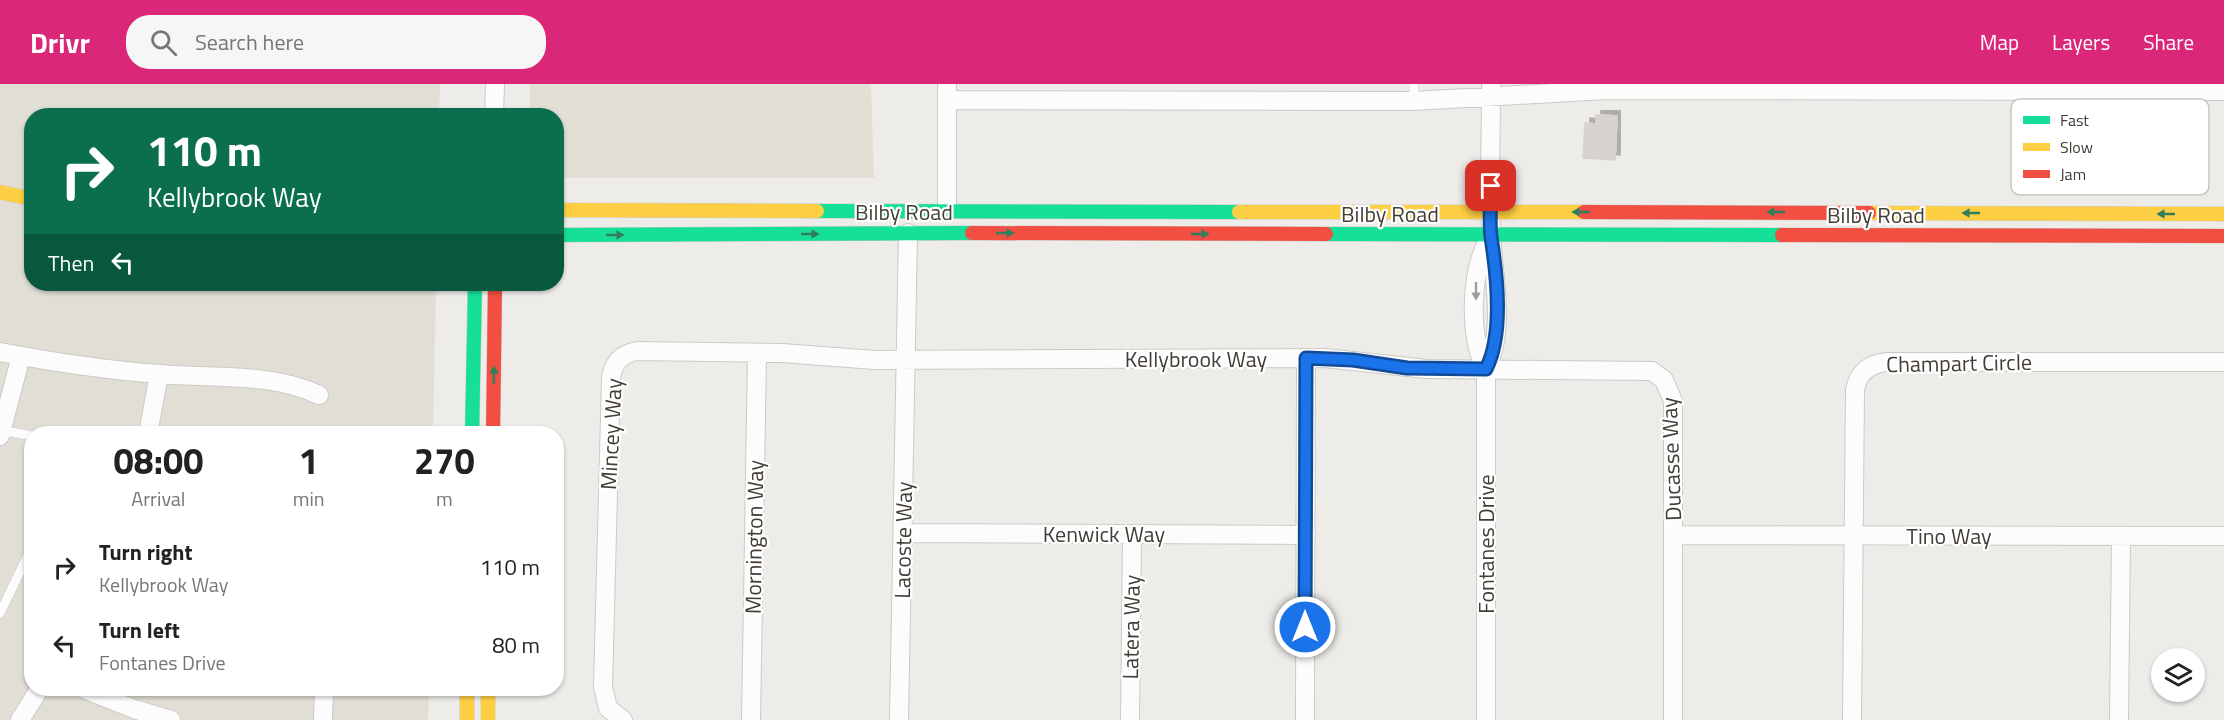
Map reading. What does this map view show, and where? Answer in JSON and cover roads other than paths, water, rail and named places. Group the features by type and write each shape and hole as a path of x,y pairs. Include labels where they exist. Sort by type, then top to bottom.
{"main road":[{"path":"0,184 24,189"},
{"path":"0,192 24,197"},
{"path":"0,202 24,207"},
{"name":"Bilby Road","path":"564,210 2224,214"},
{"name":"Bilby Road","path":"564,235 908,233 2224,236"},
{"path":"472,426 475,291"},
{"path":"493,426 495,291"},
{"path":"467,696 467,720"},
{"path":"488,696 488,720"}],"street":[{"path":"494,108 495,84"},
{"path":"947,211 947,92 1414,92 1677,87 1860,87 2224,92"},
{"name":"Fontanes Drive","path":"1486,720 1486,369 1493,353 1496,334 1496,271 1491,236 1491,90"},
{"name":"Lacoste Way","path":"899,720 908,233"},
{"name":"Mincey Way","path":"623,720 608,708 603,687 612,371 621,358 637,351 906,360"},
{"path":"0,352 159,374 269,380 297,386 319,395"},
{"name":"Mornington Way","path":"751,720 757,354"},
{"path":"0,432 21,356"},
{"path":"1305,720 1306,358"},
{"name":"Kellybrook Way","path":"906,360 1306,358 1353,360 1407,368 1486,369"},
{"name":"Champart Circle","path":"1854,536 1855,390 1859,376 1871,365 1888,362 2224,362"},
{"name":"Ducasse Way","path":"1486,369 1644,369 1665,380 1674,401 1673,720"},
{"path":"149,426 159,374"},
{"name":"Kenwick Way","path":"903,533 1306,535"},
{"name":"Latera Way","path":"1130,720 1132,534"},
{"name":"Tino Way","path":"1673,535 2224,536"},
{"path":"1852,720 1854,536"},
{"path":"2119,720 2121,536"},
{"path":"20,720 35,696"},
{"path":"100,696 134,710 171,720"},
{"path":"323,720 324,696"}],"lane":[{"path":"0,432 24,435"},
{"path":"0,613 24,564"}]}
